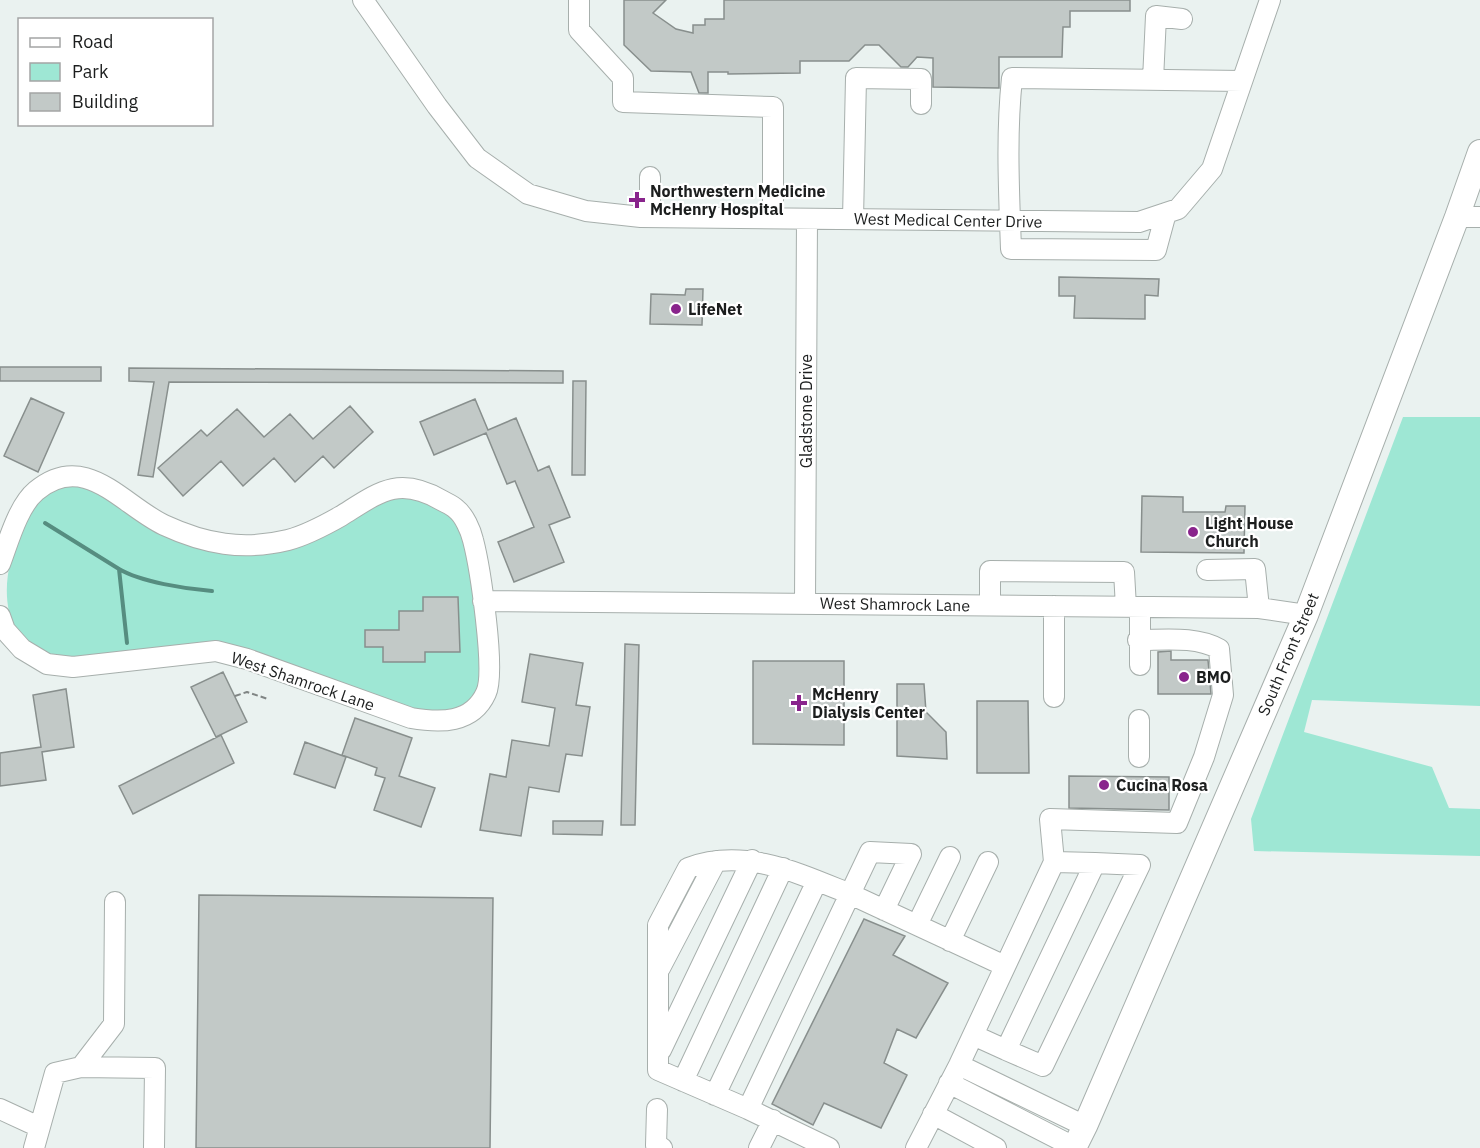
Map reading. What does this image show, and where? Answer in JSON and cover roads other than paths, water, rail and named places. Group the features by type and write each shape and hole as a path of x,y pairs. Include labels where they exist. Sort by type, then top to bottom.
{"main road":[{"name":"South Front Street","path":"1078,1140 1306,615 1469,217 1480,152"}],"street":[{"name":"West Medical Center Drive","path":"363,0 437,106 477,158 528,194 586,211 650,217 1139,222 1178,209 1212,169 1270,0"},
{"path":"579,0 579,30 623,78 623,102 773,107 773,218"},
{"path":"1153,80 1156,16 1182,19"},
{"path":"853,219 856,78 921,79 921,104"},
{"path":"1166,213 1156,250 1011,249 1010,102 1012,78 1242,81"},
{"path":"650,177 650,217"},
{"name":"Gladstone Drive","path":"805,603 807,219"},
{"name":"West Shamrock Lane","path":"0,564 21,512 35,492 67,476 88,478 105,486 162,524 188,535 229,546 260,546 291,539 339,517 373,495 401,487 426,491 458,510 471,532 483,601 490,679 486,694 466,716 450,721 431,721 411,718 247,659 216,651 73,667 47,664 22,649 5,630 0,616"},
{"path":"1208,570 1255,569 1259,608"},
{"path":"990,605 990,571 1124,572 1133,607 1140,665"},
{"name":"West Shamrock Lane","path":"483,601 1259,608 1306,615"},
{"path":"1054,606 1054,697"},
{"path":"916,1148 973,1035 1054,862 1050,819 1177,824 1204,757 1223,695 1220,649 1207,642 1138,639"},
{"path":"1139,720 1139,757"},
{"path":"748,1109 870,852 912,854 884,910"},
{"path":"917,925 950,857"},
{"path":"829,1148 802,1142 773,1120 658,1070 658,925 688,868 731,859 752,860 783,868 850,894 1005,966"},
{"path":"658,1056 752,860"},
{"path":"950,941 988,862"},
{"path":"973,1035 1043,1066 1140,865 1054,862"},
{"path":"1006,1050 1095,863"},
{"path":"683,1081 783,868"},
{"path":"716,1095 817,881"},
{"path":"81,1067 114,1024 115,902"},
{"path":"958,1065 1078,1140"},
{"path":"34,1148 55,1073 81,1067 155,1068 154,1148"},
{"path":"949,1083 1078,1140"},
{"path":"0,1109 39,1127"},
{"path":"657,1109 656,1145 662,1148"},
{"path":"933,1114 966,1141 996,1148"},
{"path":"759,1148 773,1120"}],"waterway":[{"path":"45,523 119,569 127,643"},
{"path":"119,569 151,581 212,591"}],"place":[{"name":"Northwestern Medicine McHenry Hospital","path":"637,200"},
{"name":"LifeNet","path":"676,309"},
{"name":"Light House Church","path":"1193,532"},
{"name":"BMO","path":"1184,677"},
{"name":"McHenry Dialysis Center","path":"799,703"},
{"name":"Cucina Rosa","path":"1104,785"}]}
